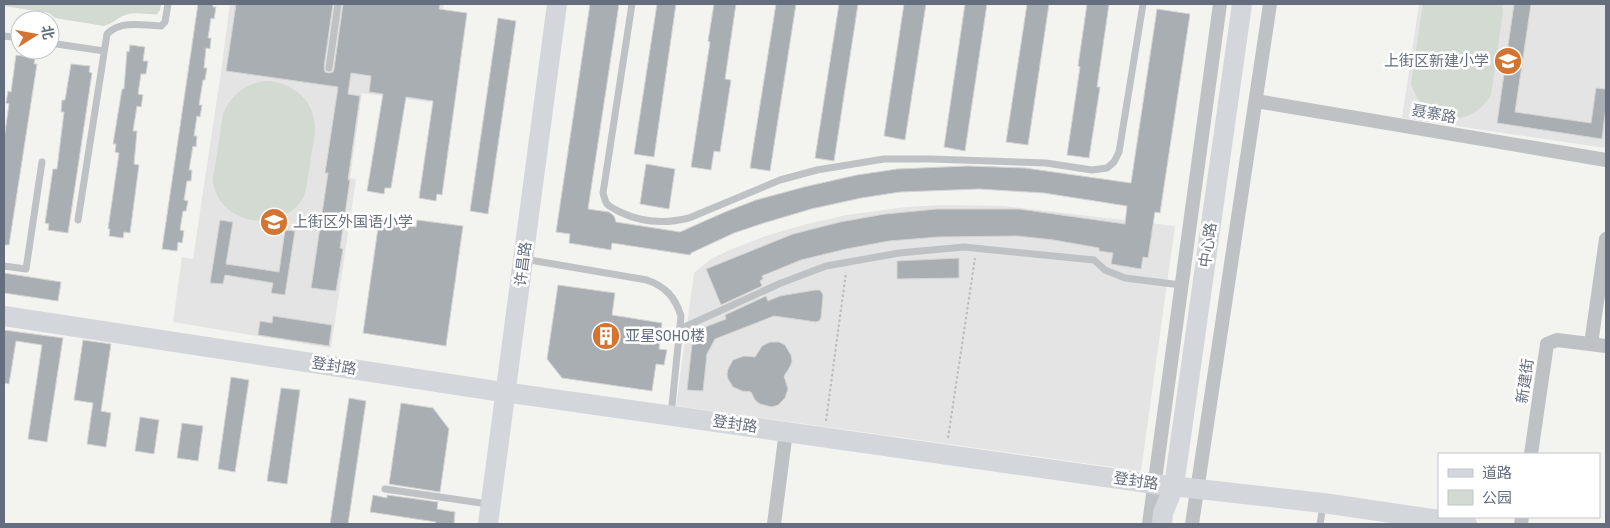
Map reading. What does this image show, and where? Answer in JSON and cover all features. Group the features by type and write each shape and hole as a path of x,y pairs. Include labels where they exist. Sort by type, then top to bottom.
{"main road":[{"name":"许昌路","path":"488,524 547,4"},
{"name":"许昌路","path":"478,524 524,258 557,4"},
{"name":"中心路","path":"1162,524 1164,485 1242,4"},
{"name":"登封路","path":"4,316 502,392 1164,485 1323,503 1467,524"},
{"name":"中心路","path":"1164,485 1176,524"}],"street":[{"path":"1149,524 1164,485 1182,285 1220,4"},
{"path":"1192,524 1270,4"},
{"name":"聂寨路","path":"1256,101 1606,160"},
{"path":"1606,239 1591,344 1606,346"},
{"name":"新建街","path":"1531,453 1547,344 1557,340 1591,344"},
{"path":"774,524 786,431"}],"lane":[{"path":"78,220 107,34 112,29 127,24 160,26 165,22 168,4"},
{"path":"329,68 338,4"},
{"path":"632,4 603,192 607,204 617,211 630,217 660,222 674,222 689,218 780,180 818,170 884,159 1046,163 1092,170 1107,168 1114,162 1120,152 1143,4"},
{"path":"60,44 104,51"},
{"path":"4,266 26,270 42,162"},
{"path":"680,329 801,275 826,266 899,252 926,249 964,247 1094,260 1114,275 1182,285"},
{"path":"524,258 647,280 661,285 676,302 681,316 671,416"},
{"path":"384,489 481,503"},
{"path":"1320,524 1323,503"}],"path":[{"path":"946,455 976,248"},
{"path":"824,436 848,262"}],"shaded area":[{"name":"上街区外国语小学","path":"230,4 444,4 430,102 362,93 350,178 356,179 331,348 173,322 182,257 193,259"},
{"name":"上街区新建小学","path":"1419,4 1606,4 1606,148 1402,118"},
{"path":"944,205 1003,206 1175,226 1141,471 676,406 694,273 711,259 766,236 803,225 847,215 906,207"}],"green space":[{"path":"4,4 161,4 157,14 129,14 104,26 60,19 60,10 30,10 4,6"},
{"path":"1423,4 1502,4 1503,12 1491,95 1482,107 1471,114 1459,118 1447,118 1435,114 1425,107 1417,97 1411,83"},
{"path":"265,81 284,84 306,100 314,117 315,127 307,186 302,200 288,213 275,219 262,221 248,219 225,207 217,196 213,179 223,114 226,107 239,91 257,82"}],"building":[{"path":"198,4 213,4 213,7 216,7 214,19 211,18 208,38 211,38 210,49 206,48 204,68 207,68 199,105 202,105 200,117 197,116 194,136 197,136 196,147 193,146 189,170 192,170 191,181 187,181 184,200 188,201 186,211 183,211 180,230 184,231 182,243 178,242 177,251 162,249"},
{"path":"236,4 333,4 324,67 325,72 329,73 333,72 334,69 343,4 440,4 439,9 467,13 442,195 437,194 436,201 419,198 433,101 406,97 391,188 385,188 384,194 367,191 383,94 369,92 371,76 351,73 348,94 360,96 340,248 343,249 336,291 311,288 328,173 325,173 338,87 226,71"},
{"path":"590,4 619,4 588,209 609,212 614,216 616,222 680,232 756,200 857,175 897,169 968,166 1025,168 1131,183 1157,9 1190,14 1160,213 1155,212 1148,258 1143,257 1141,269 1111,264 1113,253 1099,251 1099,248 1017,236 938,237 889,241 801,260 762,276 763,279 760,281 762,286 721,305 706,269 793,234 840,222 885,214 937,209 1019,209 1125,224 1127,206 1044,193 979,189 900,192 811,209 734,233 690,255 612,243 611,250 569,243 570,234 556,232"},
{"path":"657,4 676,4 654,157 634,154"},
{"path":"714,4 736,4 725,79 731,80 720,152 714,151 711,170 691,167"},
{"path":"776,4 796,4 770,171 750,168"},
{"path":"839,4 858,4 834,161 815,158"},
{"path":"904,4 926,4 905,140 884,136"},
{"path":"965,4 987,4 965,151 944,147"},
{"path":"1027,4 1049,4 1028,145 1006,142"},
{"path":"1087,4 1109,4 1097,87 1100,87 1089,158 1067,155"},
{"path":"1514,4 1531,4 1515,112 1591,123 1596,88 1606,89 1602,139 1497,123"},
{"path":"498,18 516,21 488,214 470,211"},
{"path":"130,45 145,47 143,61 148,61 146,74 141,74 138,94 143,95 141,107 137,106 133,131 137,131 134,164 139,165 130,233 124,232 123,238 109,236 110,229 108,229 119,153 115,152 116,144 113,144 122,89 124,89 127,51 129,52"},
{"path":"15,60 35,60 34,64 37,64 9,245 4,245 4,139 9,104 6,103 8,91 11,92"},
{"path":"71,64 90,66 89,72 92,73 68,233 48,230 49,224 45,223 53,169 57,169 64,112 61,112 62,100 65,100"},
{"path":"646,164 675,169 669,209 640,204"},
{"path":"220,220 233,222 226,264 279,272 285,230 295,231 285,295 271,293 273,283 225,275 223,284 210,283"},
{"path":"417,220 463,226 446,346 363,333 379,221 416,227"},
{"path":"959,258 959,278 897,279 897,261"},
{"path":"4,273 61,282 58,301 4,293"},
{"name":"亚星SOHO楼","path":"558,285 615,293 612,315 662,323 659,349 667,350 664,365 656,364 652,391 562,378 547,359"},
{"path":"820,290 823,295 821,318 819,321 774,316 715,339 707,354 703,391 687,390 692,344 700,329 726,319 725,315 766,296 768,301 780,296"},
{"path":"273,316 332,325 329,346 258,335 260,321 272,323"},
{"path":"4,330 63,338 47,442 28,439 42,345 16,341 9,384 4,383"},
{"path":"83,340 111,344 101,411 111,413 106,447 87,444 93,403 74,400"},
{"path":"770,342 779,342 785,345 792,361 784,376 788,389 785,398 778,405 772,407 760,404 755,400 751,392 733,387 727,374 733,360 744,356 755,357 762,346"},
{"path":"231,377 249,380 235,472 218,469"},
{"path":"281,388 300,390 287,484 267,481"},
{"path":"349,398 366,401 348,524 330,524"},
{"path":"401,403 433,408 449,429 440,492 389,484"},
{"path":"140,417 159,420 154,454 135,451"},
{"path":"182,423 203,426 198,461 177,458"},
{"path":"373,495 438,502 437,509 455,512 454,524 435,524 436,522 370,512"}],"place":[{"name":"上街区新建小学","path":"1508,61"},
{"name":"上街区外国语小学","path":"274,222"},
{"name":"亚星SOHO楼","path":"606,336"}]}
